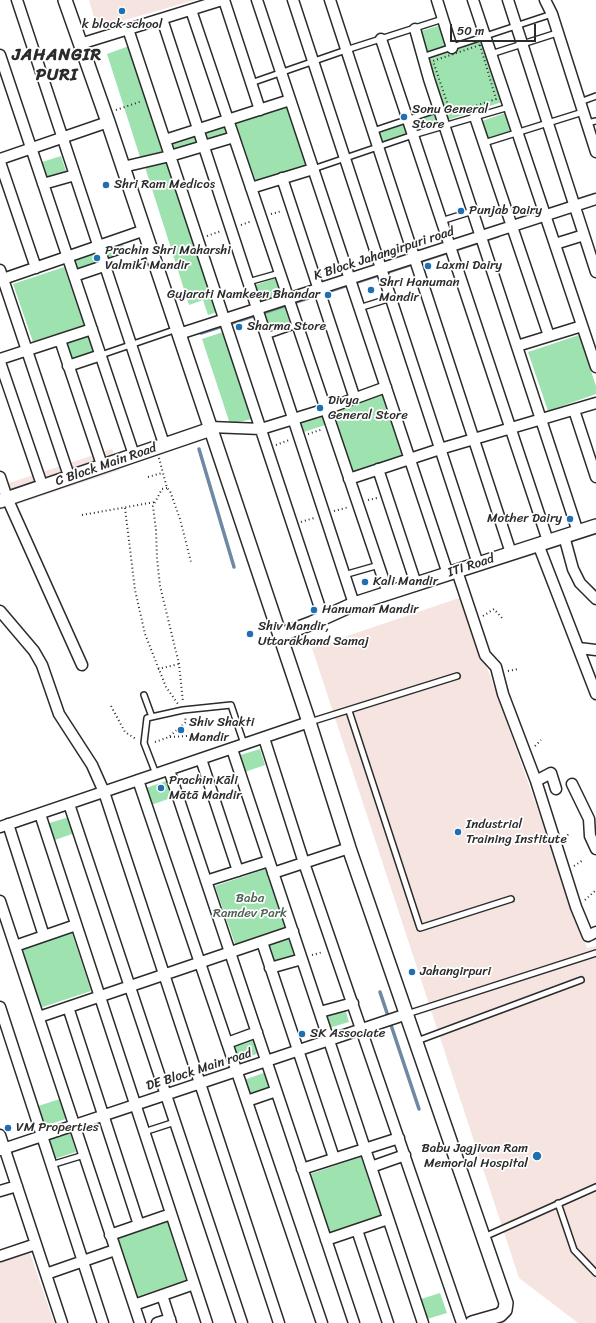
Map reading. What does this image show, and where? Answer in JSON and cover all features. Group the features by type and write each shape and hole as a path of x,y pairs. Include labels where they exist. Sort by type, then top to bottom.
{"street":[{"path":"17,0 131,344 159,443"},
{"path":"65,0 107,118 310,722 349,848 506,1303 505,1310 500,1315 472,1323"},
{"path":"80,44 223,0 260,110"},
{"path":"257,0 410,459 485,655 496,667 503,694 536,781 575,904 588,936 596,932"},
{"path":"293,0 478,564"},
{"path":"437,0 452,48"},
{"path":"473,0 596,367"},
{"path":"508,0 596,272"},
{"path":"545,0 552,14 583,112 591,122 596,152"},
{"path":"333,1 346,50 475,439 511,553"},
{"path":"191,10 388,593"},
{"path":"162,19 354,604"},
{"path":"128,29 323,617"},
{"path":"414,29 578,532"},
{"path":"381,39 509,429 543,543 579,648 593,677 596,694"},
{"path":"0,55 133,452"},
{"path":"165,140 290,100"},
{"path":"475,117 549,336"},
{"path":"36,268 0,160 63,138 107,118"},
{"path":"123,167 170,156 234,137"},
{"path":"251,188 313,169"},
{"path":"43,184 75,175"},
{"path":"282,178 355,399"},
{"name":"K Block Jahangirpuri road","path":"178,331 224,319 289,299 596,199"},
{"path":"67,470 1,276 36,268 145,230"},
{"path":"555,244 584,235"},
{"path":"74,276 151,250"},
{"path":"517,346 582,326"},
{"path":"0,359 92,329"},
{"path":"60,340 100,459"},
{"path":"68,366 101,355"},
{"path":"0,362 40,479"},
{"path":"210,426 261,429 326,409 386,387"},
{"path":"350,479 440,449 541,421 596,403"},
{"path":"574,410 596,478"},
{"name":"C Block Main Road","path":"3,496 210,426"},
{"name":"C Block Main Road","path":"3,496 40,479 100,459 133,452"},
{"path":"378,469 416,584"},
{"path":"0,477 3,496 82,665"},
{"name":"ITI Road","path":"280,635 312,623 354,604 596,526"},
{"path":"564,536 573,569 580,583 596,599"},
{"path":"0,611 34,651 42,665 59,714 92,765 104,792 279,1323"},
{"path":"579,648 596,650"},
{"path":"44,936 4,826 310,722"},
{"path":"264,738 304,864 462,1323"},
{"path":"232,749 423,1323"},
{"path":"201,759 238,871"},
{"path":"169,770 354,1323"},
{"path":"536,781 551,774 556,789"},
{"path":"138,780 322,1323"},
{"path":"572,784 589,819 590,836 596,849"},
{"path":"69,804 242,1323"},
{"path":"40,814 207,1323"},
{"path":"273,873 349,848"},
{"path":"206,881 269,861"},
{"path":"0,901 140,1323"},
{"path":"15,946 76,925"},
{"path":"38,1017 292,931"},
{"path":"262,942 334,1158"},
{"path":"270,968 302,959"},
{"path":"320,1012 353,1003"},
{"path":"0,1007 103,1323"},
{"path":"68,1007 139,1225"},
{"name":"DE Block Main road","path":"2,1149 407,1014"},
{"path":"227,1043 257,1032"},
{"path":"247,1101 276,1091"},
{"path":"0,1135 2,1149 17,1186 62,1323"},
{"path":"302,1168 399,1138"},
{"path":"371,1167 405,1155"},
{"path":"0,1191 17,1186"},
{"path":"110,1234 171,1214"},
{"path":"326,1240 388,1219"},
{"path":"357,1230 388,1323"},
{"path":"0,1256 36,1244"},
{"path":"46,1274 115,1250"},
{"path":"134,1305 194,1284"},
{"path":"157,1323 171,1321 162,1295"}],"lane":[{"path":"422,57 552,14"},
{"path":"251,83 346,50 443,20"},
{"path":"491,54 558,33"},
{"path":"580,102 596,96"},
{"path":"313,169 378,146 509,107"},
{"path":"373,131 439,109"},
{"path":"484,143 518,134 583,112"},
{"path":"441,221 473,210"},
{"path":"248,282 280,273"},
{"path":"360,308 391,298"},
{"path":"266,336 297,325"},
{"path":"101,355 131,344 178,331"},
{"path":"344,575 379,565"},
{"path":"310,722 350,711 457,676"},
{"path":"144,695 152,717"},
{"path":"156,774 144,743 147,718 183,710 231,705 244,744"},
{"path":"350,711 420,928 511,899"},
{"path":"407,1014 596,953"},
{"path":"416,1041 581,980"},
{"path":"144,1132 175,1122"},
{"path":"51,1165 84,1155"},
{"path":"483,1238 596,1187"},
{"path":"558,1203 574,1250 596,1273"}],"path":[{"path":"480,45 496,99 451,114 433,61 480,45"},
{"path":"107,118 151,98"},
{"path":"198,239 292,207"},
{"path":"159,443 162,473 180,519 191,562"},
{"path":"148,477 162,473"},
{"path":"167,488 162,489 153,506 160,586 179,664 183,693 183,710 186,722 169,737"},
{"path":"293,525 386,495"},
{"path":"82,516 155,502"},
{"path":"125,508 135,590 145,634 166,686 183,710"},
{"path":"472,620 494,609 502,618"},
{"path":"158,669 179,664"},
{"path":"111,706 125,732 144,743"},
{"path":"155,742 169,737 201,735 204,742"},
{"path":"575,904 585,900 596,890"},
{"path":"302,959 334,949"}],"shaded area":[{"path":"89,0 195,0 97,28"},
{"path":"112,449 120,470 0,510 0,486"},
{"path":"462,597 587,948 596,946 596,1323 578,1323 519,1278 312,648"},
{"path":"30,1253 54,1323 0,1323 0,1262"}],"green space":[{"path":"441,25 448,48 425,55 418,32"},
{"path":"482,41 502,102 448,120 428,59"},
{"path":"129,46 164,154 140,157 107,54"},
{"path":"287,106 307,165 256,182 236,124"},
{"path":"438,112 442,124 417,133 412,121"},
{"path":"505,113 511,131 488,139 482,121"},
{"path":"227,121 231,136 205,144 201,130"},
{"path":"404,123 408,135 381,145 376,132"},
{"path":"195,131 200,146 174,154 169,139"},
{"path":"61,156 66,171 46,177 42,162"},
{"path":"167,159 217,312 208,315 203,300 189,305 145,167"},
{"path":"122,242 127,255 107,261 103,248"},
{"path":"98,251 102,264 76,273 72,259"},
{"path":"64,267 84,325 33,342 13,284"},
{"path":"276,278 282,295 260,302 255,285"},
{"path":"285,307 290,324 268,331 263,314"},
{"path":"223,332 252,419 230,424 202,339"},
{"path":"90,334 96,352 70,361 64,342"},
{"path":"579,335 596,386 596,394 548,411 528,352"},
{"path":"383,393 404,456 353,474 332,411"},
{"path":"324,411 328,424 301,433 297,420"},
{"path":"260,749 265,765 242,773 237,756"},
{"path":"169,780 174,797 151,805 146,788"},
{"path":"69,817 75,833 52,841 46,824"},
{"name":"Baba Ramdev Park","path":"266,869 286,927 235,944 215,886"},
{"path":"72,933 91,991 40,1008 21,950"},
{"path":"289,939 294,956 273,963 267,946"},
{"path":"345,1009 349,1022 329,1028 325,1015"},
{"path":"253,1036 259,1053 237,1061 231,1043"},
{"path":"266,1072 272,1089 250,1097 244,1080"},
{"path":"60,1099 66,1119 44,1126 38,1106"},
{"path":"70,1132 76,1152 54,1159 48,1139"},
{"path":"361,1157 381,1216 330,1233 310,1174"},
{"path":"167,1221 186,1280 136,1297 116,1239"},
{"path":"440,1293 447,1313 424,1320 418,1300"}],"waterway":[{"path":"201,333 498,236"},
{"path":"199,449 234,567"},
{"path":"380,992 419,1109"}],"place":[{"name":"k block school","path":"122,11"},
{"name":"Sonu General Store","path":"404,117"},
{"name":"Shri Ram Medicos","path":"106,185"},
{"name":"Punjab Dairy","path":"461,211"},
{"name":"Prachin Shri Maharshi Valmiki Mandir","path":"97,258"},
{"name":"Laxmi Dairy","path":"428,266"},
{"name":"Shri Hanuman Mandir","path":"371,290"},
{"name":"Gujarati Namkeen Bhandar","path":"328,295"},
{"name":"Sharma Store","path":"239,327"},
{"name":"Divya General Store","path":"320,408"},
{"name":"Mother Dairy","path":"570,519"},
{"name":"Kali Mandir","path":"365,582"},
{"name":"Hanuman Mandir","path":"314,610"},
{"name":"Shiv Mandir, Uttarakhand Samaj","path":"250,634"},
{"name":"Shiv Shakti Mandir","path":"181,730"},
{"name":"Prachin Kāli Mātā Mandir","path":"161,788"},
{"name":"Industrial Training Institute","path":"458,832"},
{"name":"Jahangirpuri","path":"412,972"},
{"name":"SK Associate","path":"302,1034"},
{"name":"VM Properties","path":"8,1128"},
{"name":"Babu Jagjivan Ram Memorial Hospital","path":"537,1156"}],"district":[{"name":"JAHANGIR PURI","path":"57,66"}]}
